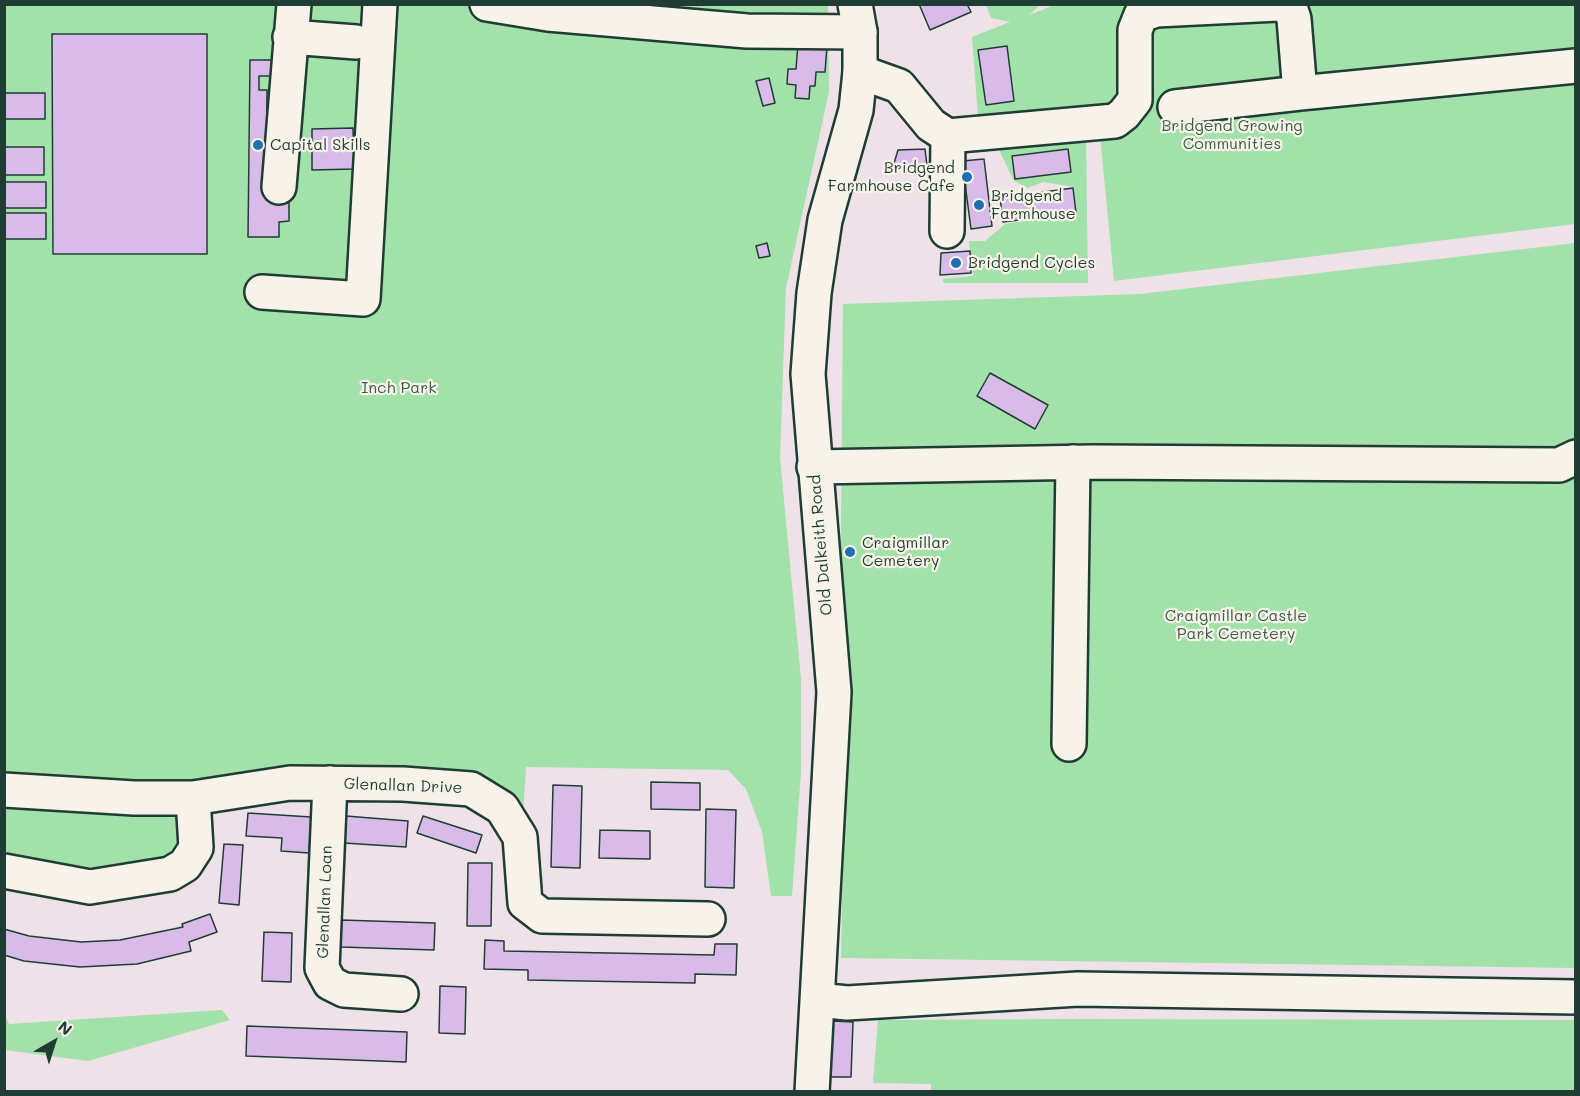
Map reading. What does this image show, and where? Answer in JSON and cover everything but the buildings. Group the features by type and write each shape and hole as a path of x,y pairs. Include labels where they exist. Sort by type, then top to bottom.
{"street":[{"path":"279,187 294,4"},
{"path":"262,292 363,299 380,4"},
{"path":"487,4 520,11 747,31 858,18"},
{"path":"593,4 624,21"},
{"path":"860,72 899,86 931,125 948,136 1114,122 1135,100 1135,30 1141,15 1156,10 1279,4 1290,8 1294,19 1300,93"},
{"name":"Old Dalkeith Road","path":"812,1092 834,692 808,374 814,293 825,220 856,110 860,72 858,18"},
{"path":"290,37 356,42"},
{"path":"1175,107 1575,66"},
{"path":"947,231 948,136"},
{"path":"814,467 1073,462 1559,465 1575,457"},
{"path":"1069,744 1060,525 1073,462"},
{"name":"Glenallan Drive","path":"4,790 100,797 193,798 290,783 471,789 502,808 520,837 525,903 542,916 708,919"},
{"name":"Glenallan Loan","path":"330,783 322,968 330,983 344,990 400,992"},
{"path":"4,871 90,886 170,874 185,865 196,848 193,798"},
{"path":"818,1000 847,1003 1078,989 1575,997"}],"green space":[{"name":"Bridgend Growing Communities","path":"1057,4 1575,5 1575,224 1114,281 1098,115 1000,125 978,116 972,37 1010,22 991,18 986,5 1040,5 1029,15"},
{"name":"Inch Park","path":"5,5 828,5 829,92 786,288 780,458 801,679 801,772 792,896 771,896 762,832 746,789 728,770 526,767 523,814 503,792 467,772 328,769 191,786 5,778"},
{"path":"1086,131 1088,283 944,283 942,279 973,276 969,241 985,241 1005,224 1076,213 1074,187 1043,182 1028,188 1014,181 1000,152 1000,146"},
{"name":"Craigmillar Castle Park Cemetery","path":"1575,243 1575,968 841,958 846,694 840,621 843,304 1140,294"},
{"path":"5,803 164,807 180,819 185,837 174,859 130,873 60,872 5,854"},
{"path":"222,1010 230,1020 88,1061 5,1050 5,1016 9,1024"},
{"path":"878,1020 1575,1020 1575,1091 931,1092 931,1084 873,1083"}],"place":[{"name":"Capital Skills","path":"258,145"},
{"name":"Bridgend Farmhouse Cafe","path":"967,177"},
{"name":"Bridgend Farmhouse","path":"979,205"},
{"name":"Bridgend Cycles","path":"956,263"},
{"name":"Craigmillar Cemetery","path":"850,552"}]}
